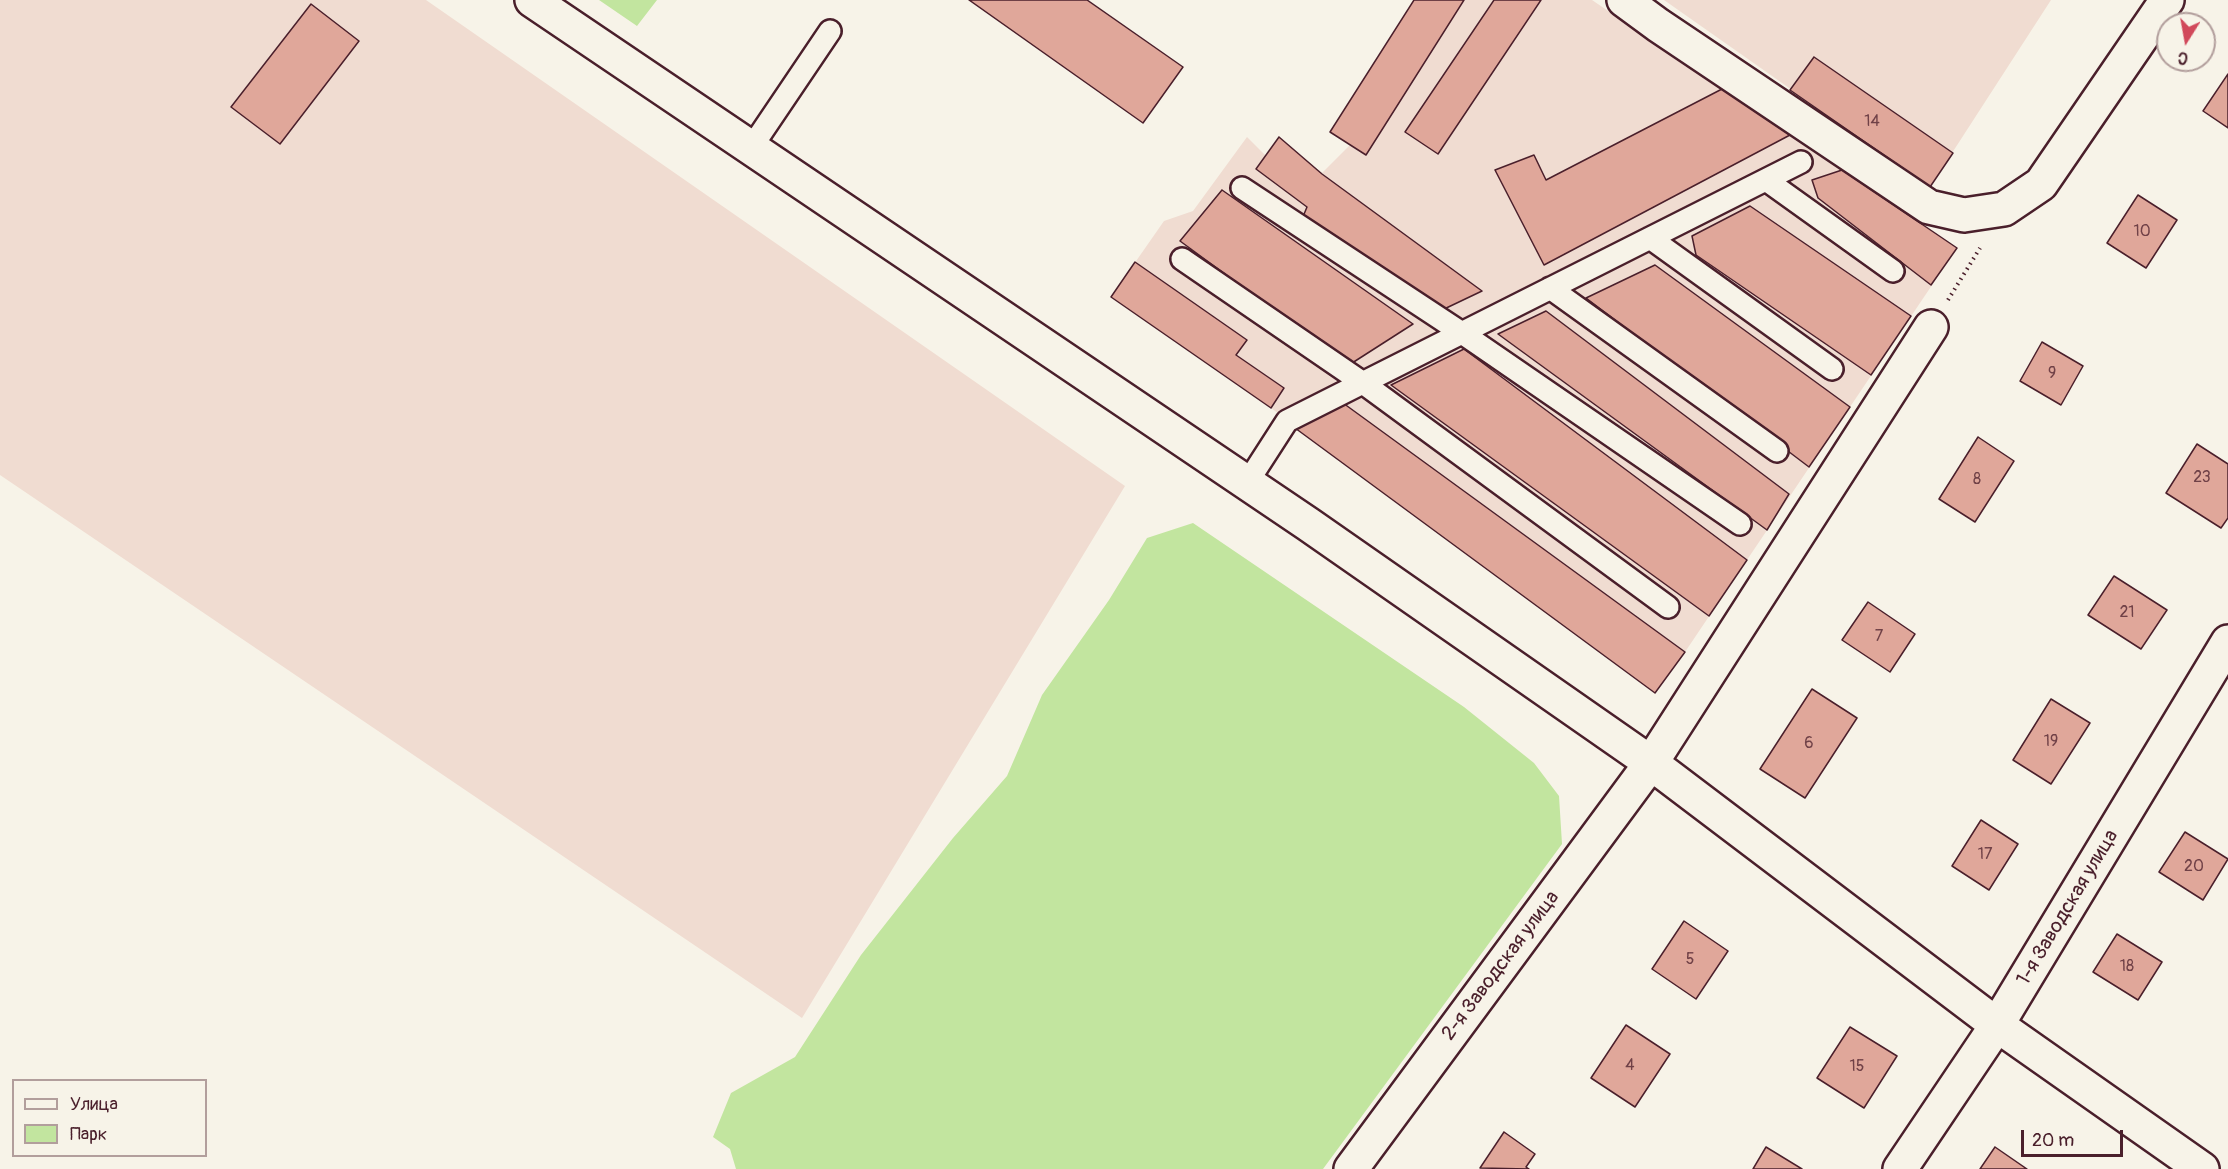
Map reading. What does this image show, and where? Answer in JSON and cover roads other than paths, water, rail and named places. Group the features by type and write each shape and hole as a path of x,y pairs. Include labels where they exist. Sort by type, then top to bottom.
{"street":[{"path":"532,0 1247,483 1651,763 1997,1025 2202,1169"},
{"path":"1624,0 1929,207 1964,215 2004,209 2042,184 2167,0"},
{"name":"2-я Заводская улица","path":"1351,1169 1651,763 1931,327"},
{"name":"1-я Заводская улица","path":"1900,1169 1997,1025 2228,642"}],"lane":[{"path":"751,148 830,31"},
{"path":"1247,483 1287,421 1801,162"},
{"path":"1766,180 1893,271"},
{"path":"1242,188 1462,333 1740,524"},
{"path":"1650,238 1832,369"},
{"path":"1182,259 1363,383 1668,607"},
{"path":"1551,288 1777,451"}]}
